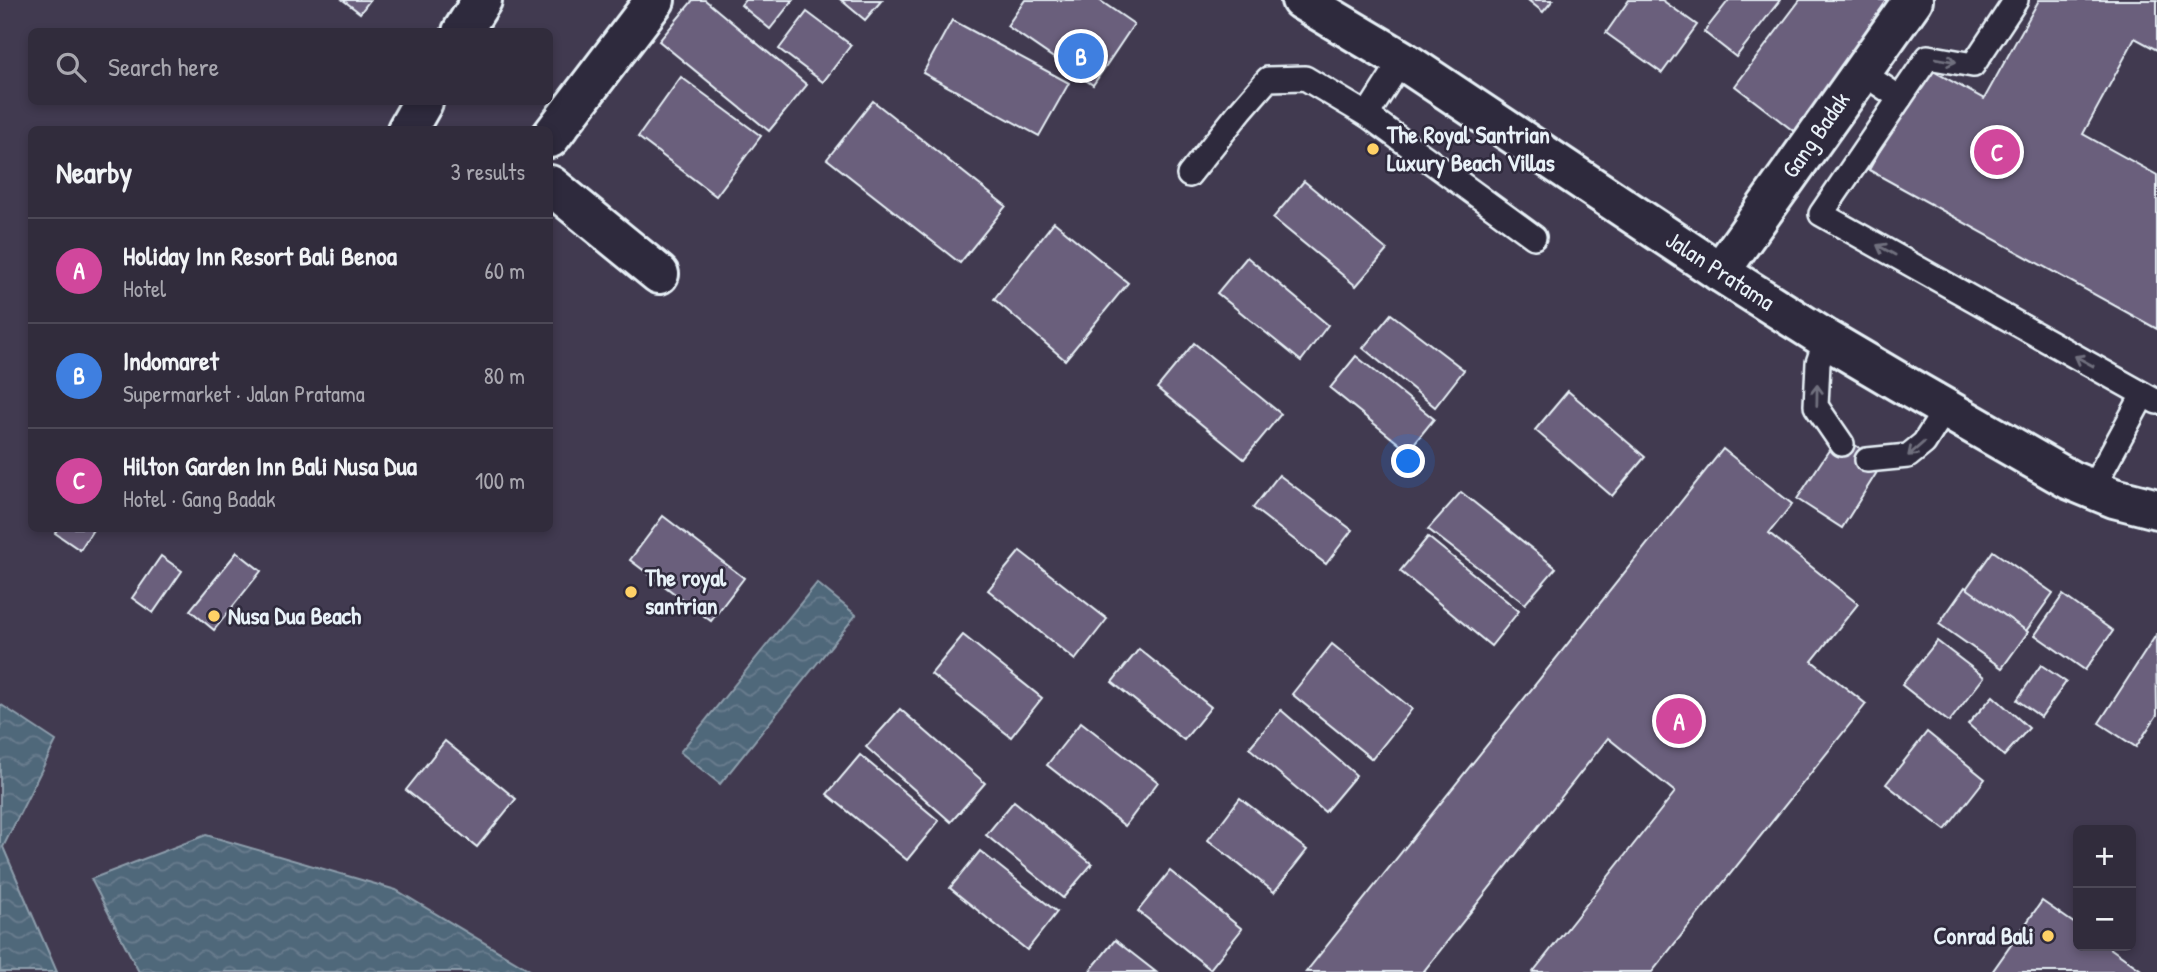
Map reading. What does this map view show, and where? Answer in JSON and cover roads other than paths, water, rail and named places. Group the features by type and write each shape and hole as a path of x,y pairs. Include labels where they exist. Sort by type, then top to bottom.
{"street":[{"path":"465,28 482,0"},
{"path":"553,134 655,0"},
{"name":"Jalan Pratama","path":"1301,0 1402,60 1720,272 1826,339 2070,480 2114,498 2157,509"},
{"name":"Gang Badak","path":"1720,272 1913,0"},
{"path":"409,126 420,105"},
{"path":"553,187 659,274"}],"lane":[{"path":"2017,0 1973,65 1928,57 1821,214 2150,398 2092,489"},
{"path":"1367,115 1402,60"},
{"path":"1861,72 1900,98"},
{"path":"1189,176 1268,79 1305,78 1367,115 1535,237"},
{"path":"1826,339 1818,363 1816,405 1843,444"},
{"path":"1867,460 1908,456 1924,443 1946,408"}],"water":[{"path":"817,583 856,615 720,784 680,752"},
{"path":"0,704 56,741 3,847 57,972 0,972"},
{"path":"206,835 396,890 533,972 139,972 91,879"}],"place":[{"name":"Indomaret","path":"1081,56"},
{"name":"The Royal Santrian Luxury Beach Villas","path":"1373,149"},
{"name":"Hilton Garden Inn Bali Nusa Dua","path":"1997,152"},
{"name":"The royal santrian","path":"631,592"},
{"name":"Nusa Dua Beach","path":"214,616"},
{"name":"Holiday Inn Resort Bali Benoa","path":"1679,721"},
{"name":"Conrad Bali","path":"2048,936"}]}
